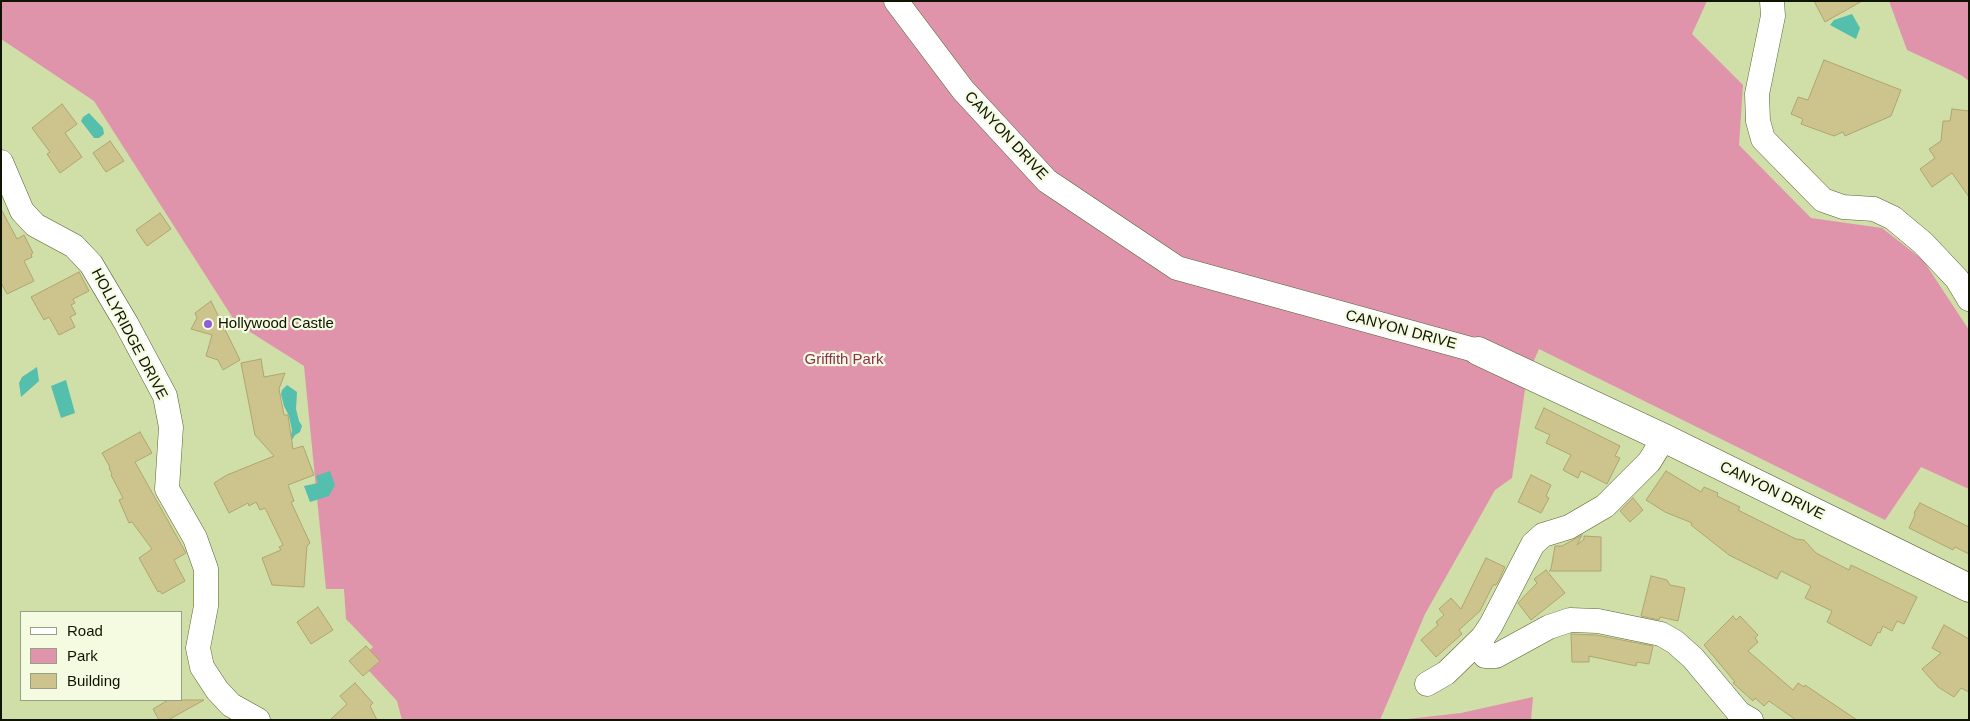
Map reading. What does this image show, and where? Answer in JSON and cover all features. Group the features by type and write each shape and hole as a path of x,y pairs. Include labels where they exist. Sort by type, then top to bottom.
{"street":[{"name":"CANYON DRIVE","path":"896,1 963,90 1047,181 1177,268 1478,351 1664,438 1969,588"},
{"path":"1772,1 1773,16 1770,36 1757,94 1758,121 1763,139 1823,200 1843,208 1874,209 1893,218 1922,243 1957,279 1969,299"},
{"name":"HOLLYRIDGE DRIVE","path":"1,162 22,211 35,225 74,246 91,264 126,323 165,396 171,428 167,489 195,538 206,569 206,606 198,648 202,667 217,690 232,705 258,720"},
{"path":"1427,684 1446,673 1483,637 1534,544 1544,535 1569,527 1605,506 1649,462 1664,438"},
{"path":"1483,637 1481,648 1485,656 1496,656 1549,627 1570,620 1598,621 1661,634 1675,642 1693,658 1739,713 1751,720"}],"green space":[{"name":"Griffith Park","path":"1,1 1707,1 1692,34 1743,85 1739,145 1811,218 1882,228 1923,260 1969,330 1969,489 1921,467 1885,520 1539,349 1527,376 1512,478 1495,490 1425,614 1380,720 402,720 397,701 359,660 373,647 346,619 344,589 326,589 304,366 236,323 94,101 1,39"},
{"path":"1889,1 1969,1 1969,81 1961,75 1907,50"},
{"path":"1533,697 1531,720 1399,720 1461,713"}],"water":[{"path":"1852,14 1860,28 1856,39 1830,25 1834,20"},
{"path":"89,113 103,128 104,134 99,138 94,138 81,121"},
{"path":"37,367 39,381 21,397 19,383 22,377"},
{"path":"66,380 75,413 61,418 51,386"},
{"path":"287,385 297,392 296,409 302,426 300,432 295,435 289,445 292,430 281,394"},
{"path":"330,471 335,485 329,496 310,502 304,486 318,483 316,476"}],"building":[{"path":"1814,1 1862,1 1825,22"},
{"path":"1824,60 1901,90 1891,116 1845,136 1843,132 1834,136 1801,124 1803,119 1791,114 1798,97 1808,100"},
{"path":"62,104 77,124 65,133 82,157 60,173 47,154 50,152 32,128"},
{"path":"1952,109 1969,111 1969,197 1952,173 1932,187 1920,169 1935,158 1929,149 1941,141 1943,121 1950,121"},
{"path":"110,141 124,161 106,172 93,153"},
{"path":"1,209 17,239 24,235 33,253 31,254 32,257 24,261 34,281 7,294 1,283"},
{"path":"160,213 171,229 147,246 136,230"},
{"path":"79,272 89,291 73,299 75,303 71,305 76,314 70,317 75,327 59,335 49,317 44,320 31,297"},
{"name":"Hollywood Castle","path":"211,301 240,360 223,370 218,360 206,356 212,335 191,329 197,318 195,313"},
{"path":"261,359 264,377 285,373 279,389 284,415 288,415 293,449 303,446 314,475 288,485 294,501 291,502 310,543 307,546 304,587 272,585 262,558 281,550 279,547 283,545 265,508 260,510 256,502 249,506 248,503 229,513 214,483 227,475 274,456 255,435 241,363"},
{"path":"1544,408 1620,446 1615,456 1620,458 1607,484 1581,471 1578,478 1563,470 1571,455 1546,443 1550,435 1535,428"},
{"path":"140,432 152,453 135,462 186,553 174,560 185,581 162,594 160,591 158,592 139,558 152,549 132,522 129,523 119,500 123,498 102,453"},
{"path":"1666,471 1701,492 1704,487 1718,493 1717,496 1740,507 1738,510 1796,539 1804,540 1816,553 1849,570 1851,565 1917,597 1904,624 1897,621 1892,631 1883,626 1871,646 1827,622 1832,611 1805,598 1811,586 1781,571 1777,579 1729,555 1691,525 1692,523 1665,512 1646,500"},
{"path":"1531,475 1551,485 1546,496 1549,498 1541,513 1518,502"},
{"path":"1633,498 1643,510 1630,522 1620,511"},
{"path":"1920,503 1969,527 1969,554 1955,547 1953,550 1909,528"},
{"path":"1582,535 1577,545 1584,539 1584,536 1601,537 1601,571 1549,571 1555,546 1562,546"},
{"path":"1486,558 1505,567 1499,580 1496,585 1493,585 1480,611 1459,630 1462,634 1436,657 1421,640 1438,625 1436,622 1444,615 1439,609 1451,598 1461,609"},
{"path":"1546,570 1565,593 1531,620 1518,603 1537,583 1534,579"},
{"path":"1651,576 1667,580 1670,585 1685,588 1678,621 1660,617 1659,620 1641,616"},
{"path":"318,607 333,630 311,644 297,622"},
{"path":"1733,616 1736,620 1740,616 1758,635 1755,638 1758,642 1748,651 1793,690 1798,683 1804,687 1805,685 1857,720 1796,720 1769,701 1764,706 1755,698 1753,701 1733,683 1735,682 1704,645"},
{"path":"1944,625 1969,639 1969,692 1961,688 1954,697 1938,687 1922,669 1941,653 1932,648"},
{"path":"1571,634 1596,635 1653,646 1649,664 1637,662 1636,666 1589,656 1589,662 1572,662"},
{"path":"366,646 380,661 363,676 349,661"},
{"path":"355,683 373,703 370,706 377,720 330,720 347,704 340,696"},
{"path":"204,700 168,720 159,720 153,709 166,701"}],"place":[{"name":"Hollywood Castle","path":"208,324"}]}
